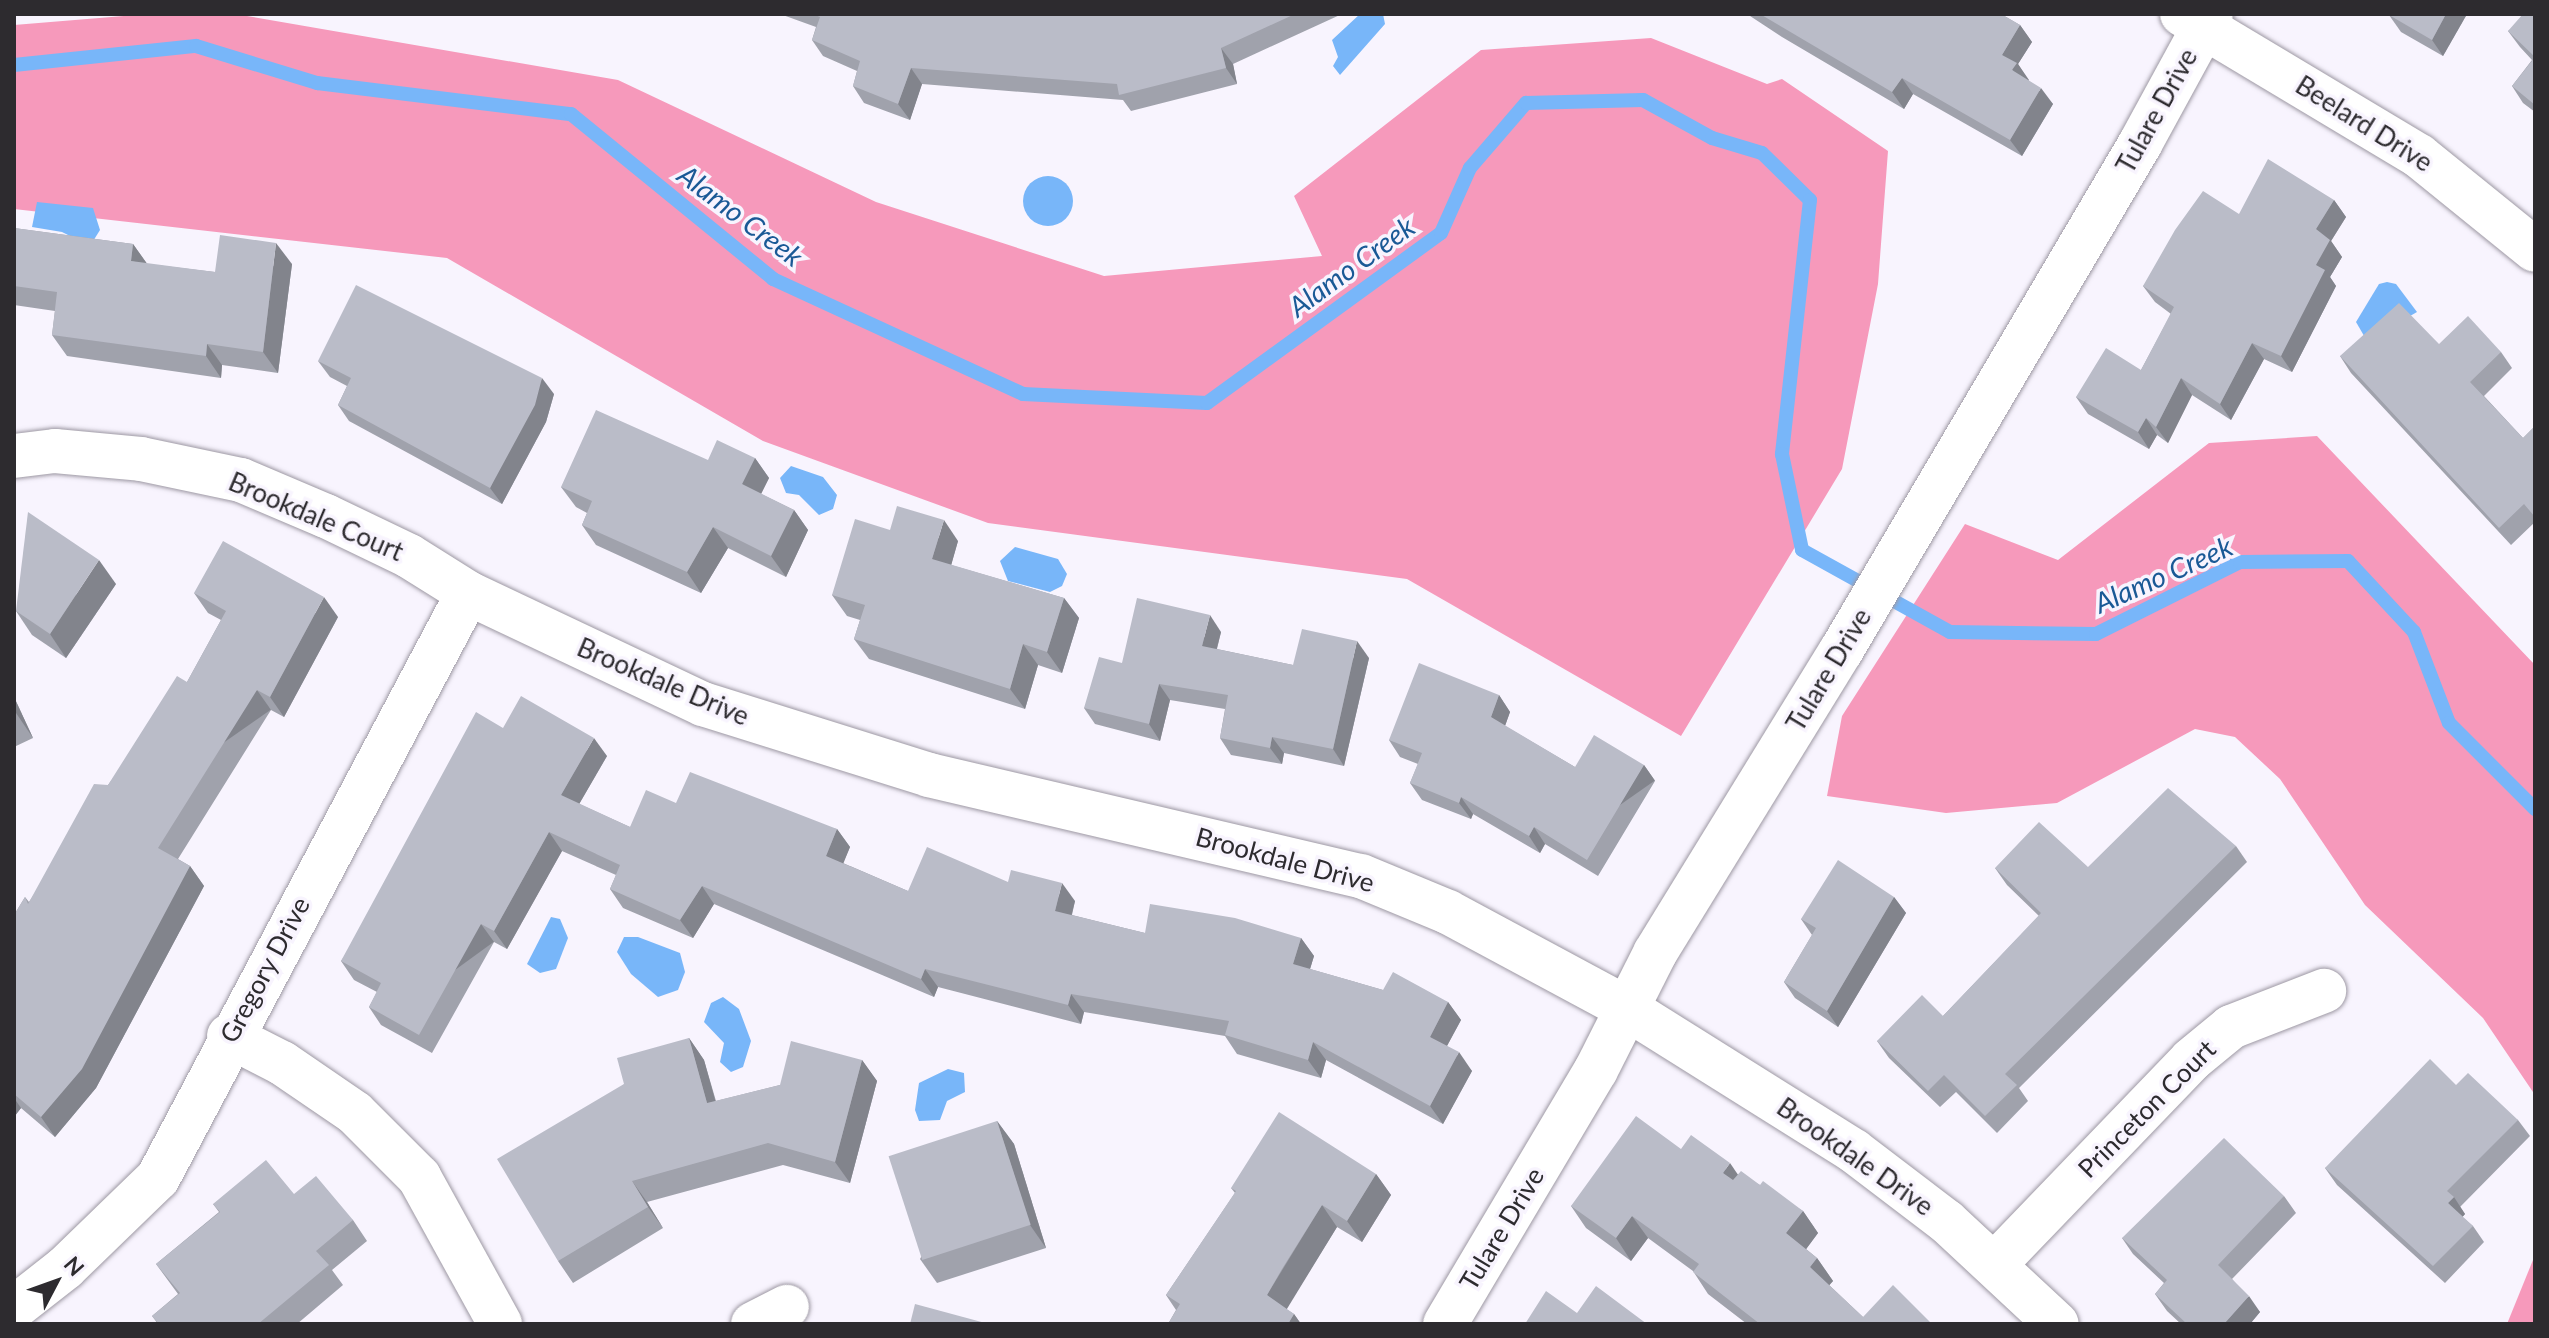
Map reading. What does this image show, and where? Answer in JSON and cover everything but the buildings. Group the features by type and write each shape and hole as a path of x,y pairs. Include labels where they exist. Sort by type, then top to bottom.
{"street":[{"name":"Beelard Drive","path":"2199,18 2419,156 2535,250"},
{"name":"Tulare Drive","path":"1445,1324 1596,1070 1626,1008 2140,144 2199,18"},
{"name":"Brookdale Court","path":"14,456 55,451 141,459 241,480 409,556 468,593"},
{"name":"Brookdale Drive","path":"468,593 703,704 929,775 1361,876 1448,912 1626,1008 1854,1151 1995,1264 2057,1324"},
{"name":"Gregory Drive","path":"14,1308 65,1268 158,1178 229,1036 468,593"},
{"name":"Princeton Court","path":"1995,1264 2221,1035 2324,991"},
{"path":"229,1036 282,1063 355,1113 419,1177 500,1324"}],"shaded area":[{"path":"148,14 235,14 618,80 876,202 1104,276 1322,256 1294,196 1481,50 1651,38 1767,84 1782,79 1888,151 1878,284 1842,469 1681,736 1407,579 988,523 763,441 447,258 14,209 14,25"},
{"path":"2317,436 2535,665 2535,1095 2483,1018 2365,905 2280,779 2235,737 2195,729 2057,803 1946,813 1827,796 1842,716 1965,524 2058,560 2209,443"},
{"path":"2535,1255 2535,1324 2507,1324"}],"water":[{"path":"1360,14 1383,14 1385,24 1340,75 1333,66 1338,57 1332,40"},
{"path":"1048,176 1066,183 1073,201 1066,219 1048,226 1030,219 1023,201 1030,183"},
{"path":"37,202 93,208 100,230 90,246 62,232 32,227"},
{"path":"2379,284 2396,284 2417,312 2367,341 2356,322"},
{"path":"791,466 823,477 837,495 833,509 819,515 799,495 786,493 780,478"},
{"path":"1015,547 1058,559 1067,574 1062,586 1050,592 1008,581 1000,561"},
{"path":"551,917 560,919 568,938 556,969 540,973 527,964"},
{"path":"624,937 638,937 680,953 685,972 678,990 658,997 631,974 617,952"},
{"path":"723,997 739,1009 751,1041 743,1067 731,1072 720,1062 724,1043 704,1022 711,1003"},
{"path":"948,1069 964,1073 965,1092 947,1101 940,1120 919,1121 915,1110 919,1083"}],"waterway":[{"name":"Alamo Creek","path":"14,65 196,46 317,83 571,114 773,279 1023,394 1207,403 1441,233 1470,168 1526,103 1643,100 1712,138 1762,153 1810,200 1782,454 1802,550 1950,632 2096,634 2240,562 2348,561 2414,632 2449,723 2535,809"}]}
